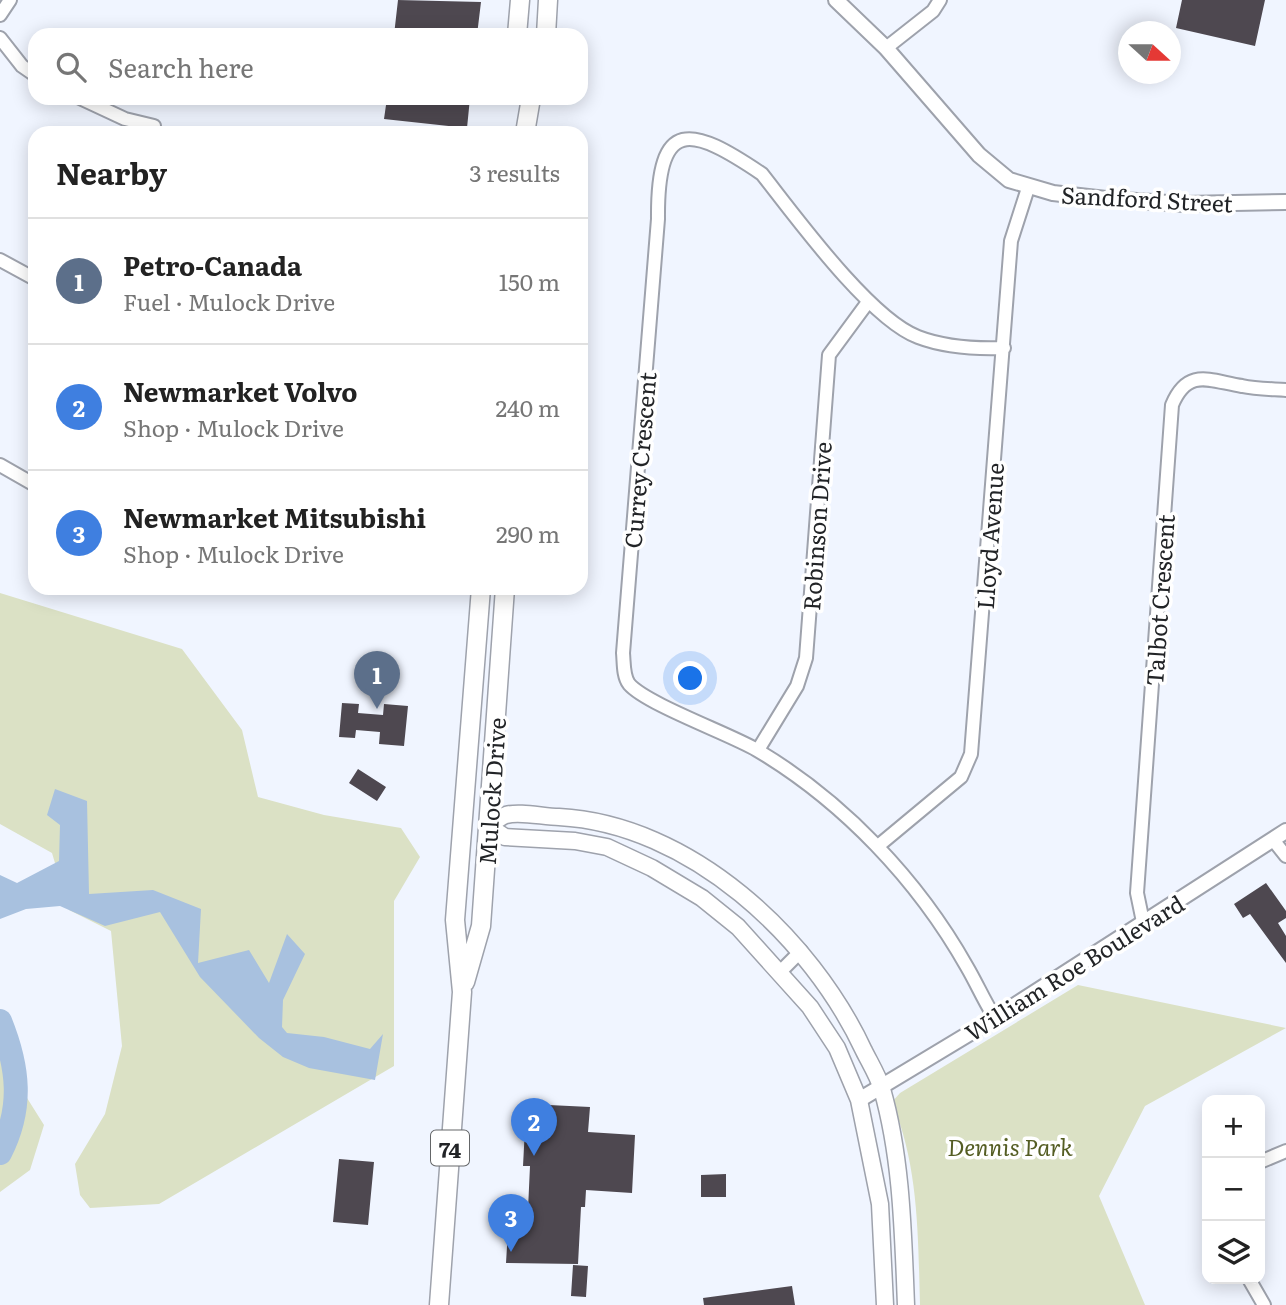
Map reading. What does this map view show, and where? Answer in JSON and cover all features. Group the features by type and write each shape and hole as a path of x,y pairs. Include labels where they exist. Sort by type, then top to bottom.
{"main road":[{"path":"518,28 520,0"},
{"path":"546,28 548,0"},
{"path":"526,126 528,105"},
{"name":"Mulock Drive","path":"439,1305 462,992 454,920 480,595"},
{"name":"Mulock Drive","path":"462,992 481,926 504,595"},
{"path":"885,1305 880,1204 859,1100 837,1048 810,1007 737,927 702,898 652,868 607,848 575,841 505,837 488,826 507,815 580,818 616,824 687,856 757,908 802,951 846,1012 882,1088 902,1199 906,1305"}],"street":[{"path":"0,15 10,0"},
{"name":"Sandford Street","path":"836,0 886,48 979,155 1009,180 1028,188 1078,197 1184,204 1286,202"},
{"path":"886,48 933,11 940,0"},
{"path":"0,38 28,70"},
{"path":"95,105 125,119 154,126"},
{"name":"Currey Crescent","path":"995,1018 953,946 878,846 826,798 758,750 650,697 630,685 625,676 623,653 658,219 658,181 667,153 682,139 691,138 716,144 743,159 762,174 868,302 916,337 947,345 1004,348"},
{"name":"Lloyd Avenue","path":"878,846 961,777 971,754 1011,241 1028,188"},
{"path":"0,260 28,275"},
{"name":"Robinson Drive","path":"758,750 797,686 806,658 829,355 868,302"},
{"name":"Talbot Crescent","path":"1143,922 1137,893 1172,405 1182,387 1201,379 1286,390"},
{"path":"0,465 28,481"},
{"path":"462,824 488,826"},
{"name":"William Roe Boulevard","path":"859,1100 995,1018 1286,831"},
{"path":"1274,841 1286,856"},
{"path":"779,973 802,951"},
{"path":"1265,1160 1286,1151"},
{"path":"1252,1284 1264,1305"}],"green space":[{"path":"0,593 182,649 242,730 258,797 324,815 401,828 420,857 394,901 394,1066 159,1204 90,1208 80,1195 75,1164 105,1114 122,1046 111,931 69,910 52,853 0,824"},
{"name":"Dennis Park","path":"1078,985 1286,1028 1145,1106 1099,1196 1145,1305 920,1305 912,1177 901,1127 892,1102 900,1093"},
{"path":"0,1055 44,1125 30,1170 0,1192"}],"water":[{"path":"55,789 87,801 89,894 153,890 201,909 198,963 249,950 269,983 287,934 305,954 283,1000 282,1027 287,1033 324,1037 370,1049 383,1034 375,1080 309,1068 283,1057 259,1038 200,977 160,912 105,926 60,906 26,909 0,919 0,875 17,883 59,861 60,825 47,815"}],"building":[{"path":"398,0 481,2 478,28 395,28"},
{"path":"1182,0 1265,0 1255,46 1181,29 1181,21 1178,21"},
{"path":"386,105 469,105 467,126 384,119"},
{"path":"342,703 359,704 358,713 383,715 384,704 408,706 404,746 379,744 380,732 356,730 355,738 339,737"},
{"path":"358,769 386,787 377,801 349,783"},
{"path":"1266,883 1286,911 1286,918 1278,923 1286,936 1286,963 1250,914 1243,918 1234,904"},
{"path":"549,1105 590,1107 588,1132 635,1135 632,1193 586,1190 585,1207 581,1207 578,1264 506,1263 508,1230 527,1231 530,1166 523,1166 525,1128 548,1130"},
{"path":"339,1159 374,1162 368,1225 333,1222"},
{"path":"726,1174 726,1197 701,1197 701,1175"},
{"path":"573,1265 588,1266 586,1297 571,1296"},
{"path":"792,1286 795,1305 704,1305 703,1298"}],"waterway":[{"path":"0,1021 11,1055 16,1088 12,1120 0,1153"}],"place":[{"name":"Petro-Canada","path":"377,709"},
{"name":"Newmarket Volvo","path":"534,1156"},
{"name":"Newmarket Mitsubishi","path":"511,1252"}]}
